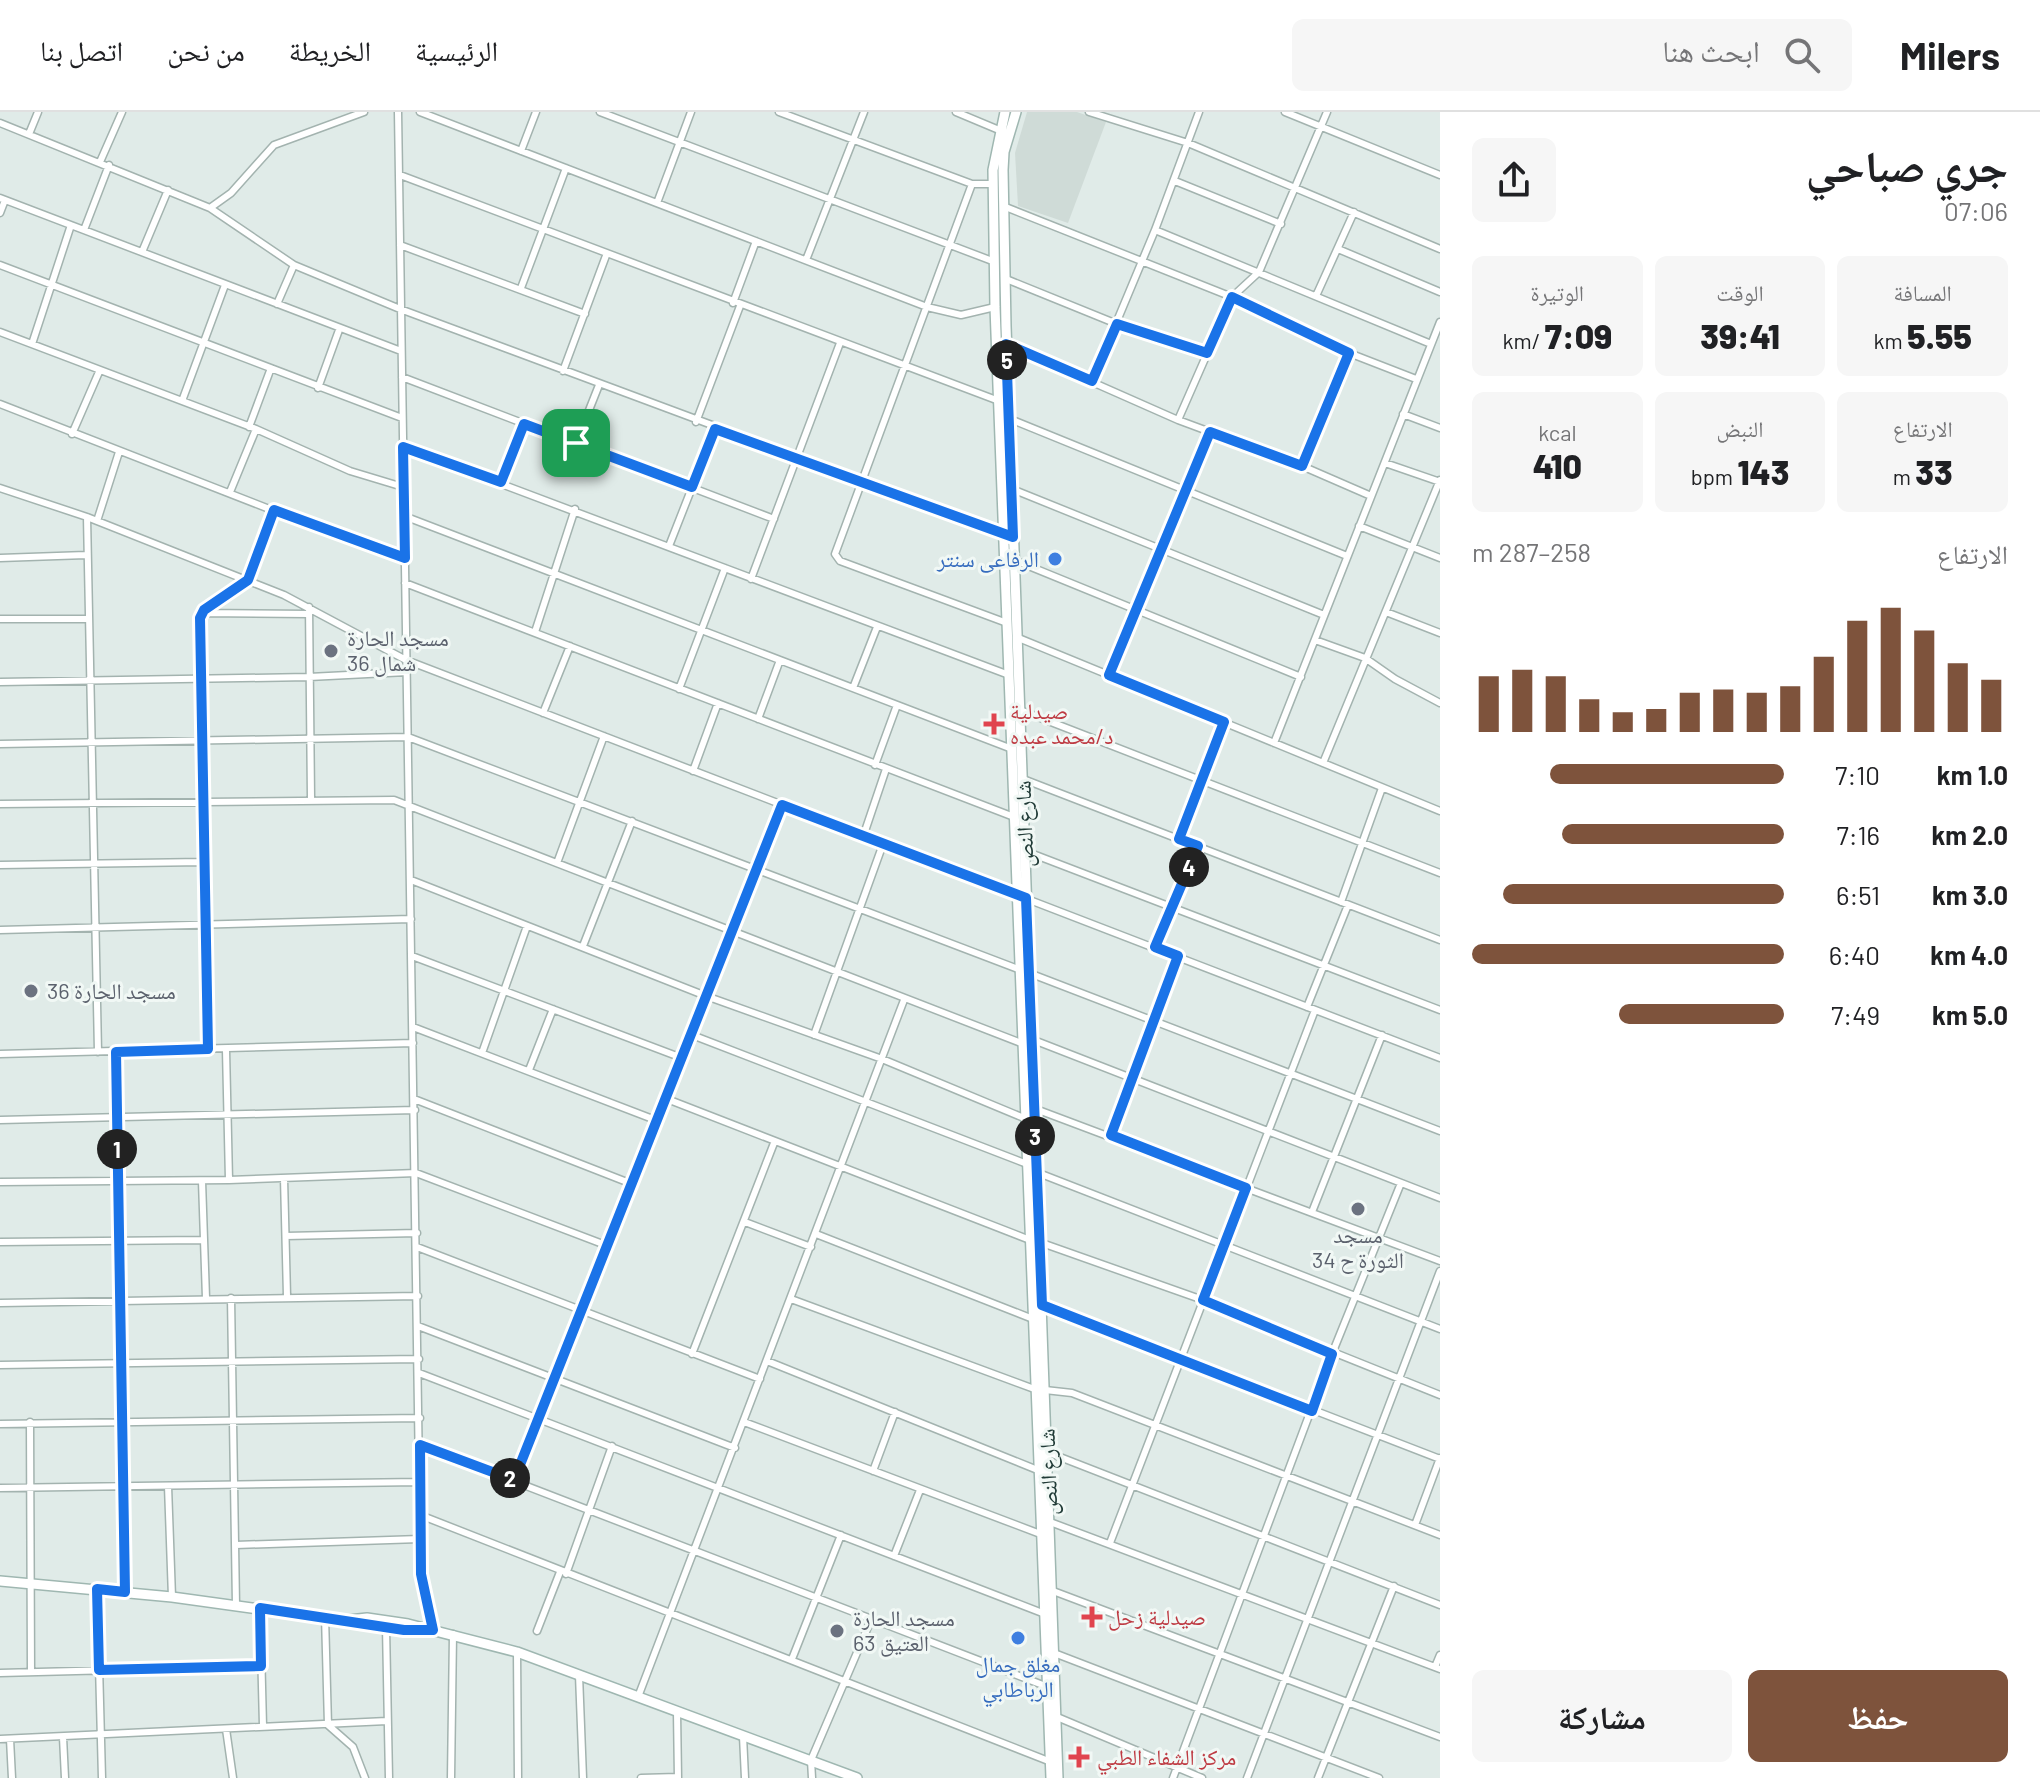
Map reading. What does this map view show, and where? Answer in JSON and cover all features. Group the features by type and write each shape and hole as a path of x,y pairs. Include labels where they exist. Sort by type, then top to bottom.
{"main road":[{"name":"شارع النص","path":"1005,112 999,130 993,184 995,307 1009,536 1014,560 1025,851 1018,969 1033,1108 1036,1172 1033,1319 1047,1452 1058,1778"},
{"name":"شارع النص","path":"1016,112 1004,152 1003,206 1012,489 1007,623 1014,817 1029,973 1024,1118 1042,1305 1040,1471 1051,1778"},
{"path":"0,1581 172,1597 325,1616 386,1627 430,1630"},
{"path":"349,1620 385,1620 453,1634 517,1652 857,1778"}],"street":[{"path":"29,134 38,112"},
{"path":"100,162 122,112"},
{"path":"210,208 231,193 274,145 364,112"},
{"path":"398,112 420,1539 430,1630"},
{"path":"420,112 927,307 961,315 995,307"},
{"path":"521,151 536,112"},
{"path":"600,112 995,262"},
{"path":"657,203 691,112"},
{"path":"779,112 972,184 993,184"},
{"path":"806,260 864,112"},
{"path":"956,112 999,130"},
{"path":"1089,112 1188,143 1440,249"},
{"path":"1092,381 1142,264 1199,112"},
{"path":"1285,112 1440,175"},
{"path":"1178,420 1232,297 1259,272 1327,112"},
{"path":"0,123 210,208 294,265 400,309 696,422 1009,536"},
{"path":"84,230 109,165"},
{"path":"521,288 566,168"},
{"path":"400,175 1000,401"},
{"path":"1175,181 1281,224"},
{"path":"972,184 906,368 835,549 836,558 1007,623"},
{"path":"142,252 168,190"},
{"path":"0,213 3,199 339,330 401,351"},
{"path":"1003,206 1142,264 1232,297 1349,353 1416,379"},
{"path":"1316,296 1354,212"},
{"path":"32,344 71,225"},
{"path":"1155,230 1431,344"},
{"path":"696,422 756,241"},
{"path":"400,245 585,314"},
{"path":"1338,249 1440,292"},
{"path":"563,371 607,253"},
{"path":"0,265 402,418"},
{"path":"277,304 294,265"},
{"path":"1006,279 1117,324 1207,353"},
{"path":"182,401 225,285"},
{"path":"1274,743 1440,322"},
{"path":"318,388 339,330"},
{"path":"0,332 252,428 350,471 403,487"},
{"path":"751,579 840,343"},
{"path":"1006,344 1178,420 1302,466 1371,496"},
{"path":"1302,466 1349,353"},
{"path":"230,492 271,368"},
{"path":"72,434 99,372"},
{"path":"402,377 774,519"},
{"path":"576,443 599,385"},
{"path":"0,404 119,452 405,558"},
{"path":"1403,414 1440,428"},
{"path":"1010,419 1347,556"},
{"path":"501,482 524,424"},
{"path":"669,546 715,429"},
{"path":"1109,675 1210,432"},
{"path":"403,447 575,509 751,579 1009,675"},
{"path":"97,521 119,452"},
{"path":"1323,763 1440,481 1385,463"},
{"path":"0,488 87,517 248,580 406,660 1440,1058"},
{"path":"1012,489 1324,615"},
{"path":"535,632 575,509"},
{"path":"201,613 248,580 274,510"},
{"path":"404,516 1012,749"},
{"path":"87,517 98,1052"},
{"path":"1359,526 1440,558"},
{"path":"0,558 86,555"},
{"path":"1014,560 1301,677"},
{"path":"679,689 725,568"},
{"path":"405,583 1014,817"},
{"path":"201,613 309,610"},
{"path":"309,610 311,798"},
{"path":"1386,612 1440,633"},
{"path":"201,613 199,678 208,1049"},
{"path":"0,619 87,619"},
{"path":"853,688 877,627"},
{"path":"1016,637 1440,811"},
{"path":"1315,640 1365,658 1395,679 1440,703"},
{"path":"543,713 570,646"},
{"path":"758,719 780,660"},
{"path":"0,682 309,677 407,672"},
{"path":"693,771 718,703"},
{"path":"875,765 897,705"},
{"path":"1020,710 1440,873"},
{"path":"1179,839 1224,722"},
{"path":"557,863 604,736"},
{"path":"0,744 408,737 1018,969"},
{"path":"863,837 886,769"},
{"path":"1023,779 1440,940"},
{"path":"1110,1543 1291,1074 1382,788"},
{"path":"0,804 311,798 384,799 409,804 904,1000 1133,1077 1440,1198"},
{"path":"514,1480 557,1379 782,805"},
{"path":"583,946 632,821"},
{"path":"814,1035 883,844"},
{"path":"1155,947 1198,846"},
{"path":"1025,851 1440,1010"},
{"path":"0,865 203,862"},
{"path":"411,880 706,996 882,1059 1024,1118"},
{"path":"0,930 411,919"},
{"path":"482,1053 527,926"},
{"path":"412,956 682,1058"},
{"path":"1111,1135 1178,956"},
{"path":"1029,973 1440,1131"},
{"path":"638,1697 904,1000"},
{"path":"529,1070 553,1009"},
{"path":"413,1027 658,1121"},
{"path":"692,1035 1027,1164"},
{"path":"1312,1212 1382,1035"},
{"path":"0,1054 413,1043"},
{"path":"226,1050 229,1180"},
{"path":"116,1052 125,1592"},
{"path":"414,1099 632,1184"},
{"path":"667,1099 774,1143 1034,1241 1203,1300 1440,1395"},
{"path":"1033,1108 1440,1261"},
{"path":"0,1120 415,1110"},
{"path":"692,1354 774,1143"},
{"path":"1036,1172 1440,1329"},
{"path":"0,1182 202,1181 416,1173 608,1246"},
{"path":"284,1178 287,1296"},
{"path":"202,1181 206,1298"},
{"path":"1173,1778 1266,1537 1332,1354 1401,1183"},
{"path":"745,1222 811,1247"},
{"path":"286,1236 417,1233"},
{"path":"816,1234 1033,1319"},
{"path":"0,1242 203,1240"},
{"path":"417,1247 760,1379"},
{"path":"1247,1778 1440,1271"},
{"path":"0,1303 418,1296"},
{"path":"231,1298 236,1605"},
{"path":"791,1299 1041,1390 1072,1393 1440,1535"},
{"path":"1042,1305 1440,1459 1415,1525"},
{"path":"418,1326 735,1448"},
{"path":"0,1365 419,1359"},
{"path":"767,1361 1040,1471"},
{"path":"419,1373 1045,1614"},
{"path":"873,1471 895,1412"},
{"path":"0,1424 420,1418"},
{"path":"30,1422 31,1672"},
{"path":"744,1422 1043,1535"},
{"path":"420,1445 1048,1687"},
{"path":"537,1631 589,1510 612,1446"},
{"path":"1047,1452 1440,1605"},
{"path":"0,1488 420,1482"},
{"path":"168,1486 172,1597"},
{"path":"894,1556 920,1490"},
{"path":"420,1515 1051,1762"},
{"path":"1050,1522 1438,1668 1440,1655"},
{"path":"792,1659 841,1535"},
{"path":"236,1545 420,1539"},
{"path":"1318,1778 1394,1586"},
{"path":"97,1589 102,1778"},
{"path":"1053,1591 1440,1737"},
{"path":"260,1608 263,1726"},
{"path":"325,1616 328,1725 353,1747 365,1778"},
{"path":"812,1778 811,1760 871,1620"},
{"path":"386,1627 389,1778"},
{"path":"451,1778 453,1634"},
{"path":"517,1652 518,1778"},
{"path":"1054,1653 1325,1760 1379,1778"},
{"path":"0,1673 261,1666"},
{"path":"579,1675 583,1778"},
{"path":"641,1778 678,1777 677,1712"},
{"path":"1057,1717 1202,1778"},
{"path":"0,1739 387,1721"},
{"path":"226,1729 233,1778"},
{"path":"743,1736 745,1778"},
{"path":"63,1737 65,1778"},
{"path":"10,1739 12,1778"}],"shaded area":[{"path":"1027,112 1077,112 1106,122 1068,223 1018,206 1015,153"}],"place":[{"name":"الرفاعى سنتر","path":"1055,559"},
{"name":"مسجد الحارة 36 شمال","path":"331,651"},
{"name":"صيدلية د/محمد عبده","path":"994,724"},
{"name":"مسجد الحارة 36","path":"31,991"},
{"name":"مسجد الثورة ح 34","path":"1358,1209"},
{"name":"صيدلية زحل","path":"1092,1617"},
{"name":"مسجد الحارة 63 العتيق","path":"837,1631"},
{"name":"مغلق جمال الرباطابي","path":"1018,1638"},
{"name":"مركز الشفاء الطبي","path":"1079,1757"}],"route":[{"path":"1232,297 1349,353 1302,466 1210,432 1109,675 1224,722 1179,839 1198,846 1155,947 1178,956 1111,1135 1246,1188 1203,1300 1332,1354 1312,1411 1042,1305 1026,898 1016,897 782,805 557,1379 514,1480 420,1445 421,1574 433,1630 404,1630 260,1608 261,1666 99,1670 97,1589 125,1592 116,1052 208,1049 200,739 201,613 248,580 274,510 405,558 403,447 501,482 524,424 576,443 692,487 715,429 1013,537 1006,344 1092,381 1117,324 1207,353 1232,297"}]}
